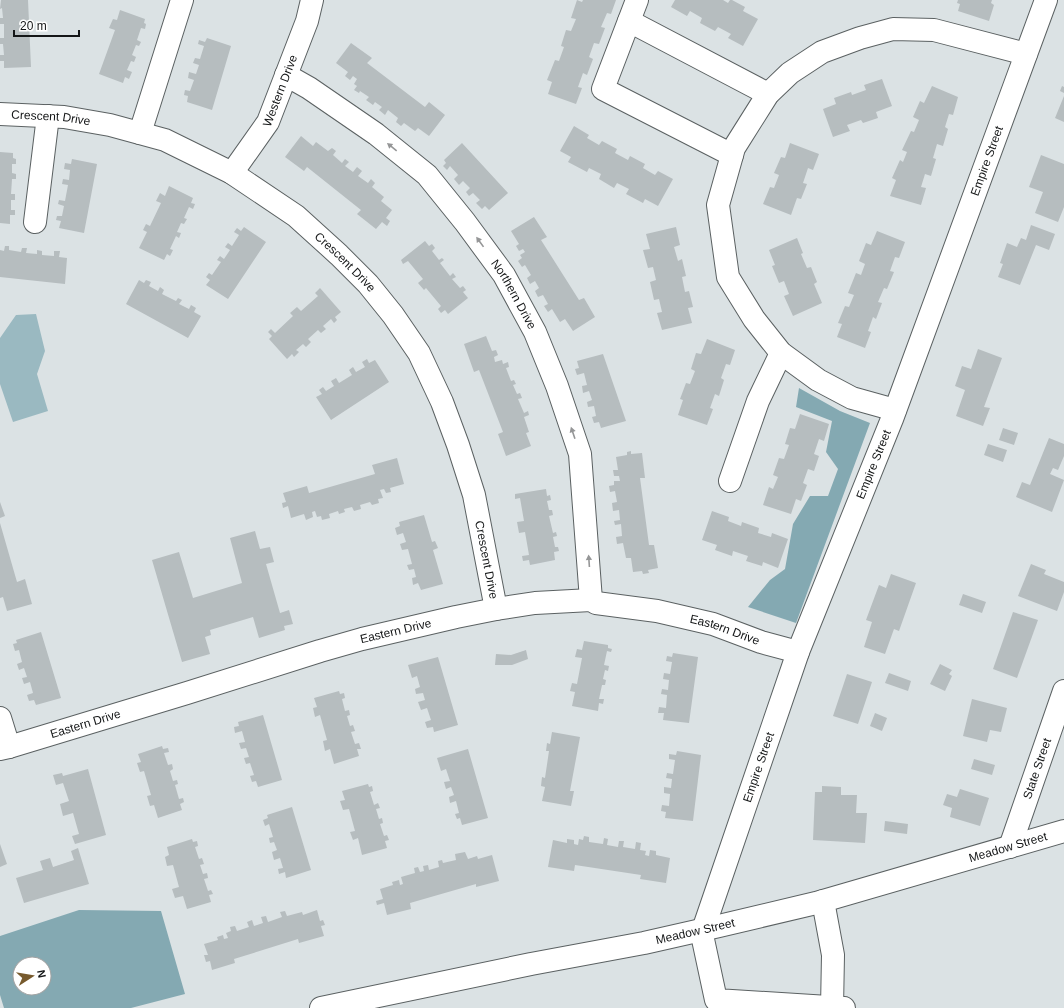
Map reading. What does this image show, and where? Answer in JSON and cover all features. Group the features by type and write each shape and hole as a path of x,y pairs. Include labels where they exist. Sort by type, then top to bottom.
{"street":[{"path":"140,133 182,0"},
{"name":"Western Drive","path":"232,173 268,122 307,21 312,0"},
{"path":"637,0 602,89 732,155"},
{"name":"Empire Street","path":"702,930 798,652 895,410 1046,0"},
{"path":"629,21 768,94"},
{"path":"895,410 852,398 818,380 781,353 754,319 728,277 718,206 734,148 768,94 790,72 822,52 893,29 934,30 1026,54"},
{"name":"Northern Drive","path":"286,75 309,88 376,134 427,176 465,222 504,275 535,332 557,386 580,454 587,526 591,600"},
{"name":"Crescent Drive","path":"0,114 64,117 110,125 165,140 232,173 296,216 339,255 368,284 393,315 420,353 445,409 474,495 496,609"},
{"path":"35,222 48,116"},
{"path":"730,481 758,401 781,353"},
{"name":"Eastern Drive","path":"5,748 320,651 456,617 534,603 591,600 596,603 657,611 712,624 761,642 798,652"},
{"name":"State Street","path":"1010,847 1064,691"},
{"path":"0,718 5,748"},
{"name":"Meadow Street","path":"321,1008 702,930 823,900 1064,831"},
{"path":"702,930 716,1000 836,1008 833,955 823,900"}],"shaded area":[{"path":"36,314 45,351 37,374 48,411 13,422 0,384 0,338 16,315"},
{"path":"799,388 840,411 870,423 796,623 748,607 770,580 785,569 793,524 810,496 828,496 838,469 826,452 832,421 796,407"},
{"path":"79,910 161,911 185,994 131,1008 4,1008 0,995 0,936"}],"building":[{"path":"1,0 28,0 31,67 4,68 4,61 0,61 0,55 4,55 3,44 0,44 0,38 4,38 4,24 0,24 0,18 3,18 2,8 0,9"},
{"path":"577,0 582,2 583,0 616,0 611,14 607,13 601,27 605,28 599,44 594,43 589,57 593,59 587,75 583,73 578,87 582,88 576,104 548,94 552,82 547,80 555,60 559,61 564,47 561,46 566,30 571,31 576,19 571,18"},
{"path":"675,0 723,0 728,3 732,0 745,7 743,11 758,19 743,46 728,38 731,34 718,27 715,31 700,23 702,18 690,11 687,16 671,7"},
{"path":"958,0 992,0 991,3 994,5 989,21 958,11 960,4 957,3"},
{"path":"120,10 145,19 144,23 146,24 145,29 141,28 137,40 141,42 139,46 136,45 132,55 136,57 134,62 131,61 127,70 132,72 129,79 125,77 123,83 99,74 115,30 109,28 113,19 117,20"},
{"path":"207,38 231,46 212,110 187,102 188,96 184,95 185,90 190,91 194,80 188,78 189,72 196,74 199,65 193,63 195,58 200,59 204,46 198,44 199,40 205,42"},
{"path":"351,43 372,58 367,63 425,107 429,102 445,115 429,136 418,128 415,131 404,123 401,126 396,122 398,118 388,110 385,115 379,110 382,107 375,102 373,105 366,100 369,97 360,91 359,93 354,90 357,86 354,84 357,79 353,76 350,80 345,76 348,72 336,63"},
{"path":"882,79 892,106 876,112 878,118 863,123 861,120 847,125 850,131 833,137 823,109 836,104 834,98 851,92 852,95 866,90 864,85"},
{"path":"932,86 958,97 953,115 949,114 945,127 948,129 943,146 937,144 933,158 936,159 931,176 925,174 921,187 926,188 921,205 890,196 896,180 892,178 900,160 903,162 907,152 902,150 911,131 914,132 919,120 913,117 920,101 924,103"},
{"path":"1062,86 1064,87 1064,93 1060,91"},
{"path":"1064,96 1064,122 1055,118"},
{"path":"574,126 589,135 587,138 599,145 602,141 617,149 615,153 628,160 630,156 645,164 643,168 655,175 658,171 673,179 658,206 645,199 643,203 626,194 629,189 617,183 614,188 599,179 601,174 589,168 587,172 568,162 571,157 560,151"},
{"path":"301,136 313,146 316,142 328,151 332,148 336,151 333,155 342,163 345,159 349,162 345,166 353,172 357,167 362,171 358,176 368,183 371,179 375,183 372,187 384,197 381,201 392,210 386,218 390,221 387,226 382,222 376,229 357,214 361,210 307,167 304,171 285,157"},
{"path":"462,143 508,193 489,210 485,206 482,209 476,203 480,200 473,193 469,196 466,192 470,188 463,181 459,185 454,179 458,175 450,166 447,170 443,166 446,163 444,160"},
{"path":"790,143 819,154 813,170 808,168 803,183 807,184 801,199 797,198 791,215 763,204 770,187 774,188 779,175 774,173 781,157 785,158"},
{"path":"0,152 13,153 13,158 16,159 16,164 12,164 12,173 16,174 16,179 12,179 11,194 15,194 15,200 11,200 11,210 15,210 15,215 10,215 10,224 0,223"},
{"path":"1041,155 1064,164 1064,207 1058,222 1035,213 1043,192 1029,187"},
{"path":"72,159 97,164 84,233 59,228 61,221 56,220 57,216 62,216 64,206 58,204 59,200 65,201 68,185 62,184 63,179 69,180 70,170 64,169 65,163 71,164"},
{"path":"169,186 193,198 191,203 195,204 193,209 189,207 184,218 187,219 184,224 181,223 177,232 181,233 179,238 176,236 170,249 173,250 170,256 167,254 164,260 139,248 147,232 143,230 146,224 150,226 161,203 156,201 160,193 165,196"},
{"path":"534,217 547,237 541,240 579,300 584,298 595,317 573,331 565,319 560,322 552,309 548,312 544,306 548,304 543,295 538,297 535,291 539,288 535,281 530,284 527,278 531,275 525,265 522,267 518,261 522,258 520,255 525,252 523,249 519,251 516,246 519,244 511,231"},
{"path":"1031,225 1055,234 1049,250 1036,245 1020,285 998,277 1003,264 1000,263 1007,243 1017,247 1021,238 1026,240"},
{"path":"244,227 266,242 228,299 206,285 210,280 206,277 209,273 212,275 221,262 217,260 220,256 224,259 230,250 225,247 228,243 232,246 239,235 234,232 237,228 241,231"},
{"path":"676,227 680,245 674,247 678,261 682,259 686,276 682,277 685,292 689,291 693,307 688,308 692,323 662,330 657,313 662,312 659,299 654,300 650,282 656,280 653,267 648,268 643,250 650,249 646,234"},
{"path":"877,231 905,242 899,258 895,257 890,271 894,272 887,289 884,288 878,302 882,303 876,319 873,317 868,331 871,332 865,348 837,337 842,324 838,323 845,306 849,307 854,295 848,293 856,273 861,275 865,264 859,261 866,243 871,245"},
{"path":"797,238 803,253 801,254 807,268 811,267 817,282 814,284 822,303 793,316 784,296 789,294 784,281 779,283 772,266 775,265 769,250"},
{"path":"425,241 429,246 432,244 435,248 432,251 439,260 442,258 444,260 440,263 450,276 453,273 456,277 452,279 460,288 463,286 466,290 463,292 468,298 448,314 445,310 441,313 438,309 441,306 426,288 424,290 418,283 423,279 408,261 403,264 401,260"},
{"path":"5,246 9,246 9,250 21,252 22,248 27,248 26,253 37,254 37,250 42,251 42,255 54,256 54,251 60,251 59,257 67,258 65,284 0,277 0,250 4,251"},
{"path":"139,280 144,283 146,280 151,282 149,286 158,291 160,287 164,290 162,294 176,301 178,298 182,300 179,304 189,309 191,305 196,308 194,312 201,316 188,338 126,304"},
{"path":"320,288 341,312 335,317 337,320 334,323 331,319 323,326 326,329 321,333 318,330 308,339 311,342 306,347 303,344 296,350 299,352 294,357 292,354 287,359 269,339 272,336 268,332 271,329 275,333 293,316 290,313 297,307 301,311 318,296 315,293"},
{"path":"486,336 492,351 496,350 498,355 494,357 495,362 502,360 503,364 508,362 509,367 506,368 511,381 514,380 516,384 513,385 517,394 520,393 522,398 518,399 524,413 528,411 529,415 524,417 529,432 526,433 531,446 506,456 498,434 503,432 479,370 474,372 464,344"},
{"path":"707,339 735,350 730,365 726,364 721,378 724,380 719,396 715,394 710,408 713,409 707,425 678,415 683,400 680,399 686,383 690,384 695,371 691,369 696,353 701,354"},
{"path":"978,349 1002,358 984,407 990,408 983,426 956,416 965,390 955,386 962,366 971,369"},
{"path":"603,354 626,421 601,428 599,422 594,423 592,417 596,416 594,406 588,407 587,402 592,400 589,391 583,393 582,386 587,385 584,373 577,375 575,369 579,368 577,361"},
{"path":"367,359 369,363 375,360 389,382 331,420 316,397 322,394 319,390 323,387 326,391 334,386 331,381 336,378 339,383 352,375 349,370 353,367 356,372 365,367 362,362"},
{"path":"800,414 829,424 824,441 819,439 814,454 819,456 814,471 808,469 803,483 807,485 801,501 796,499 791,514 763,505 769,487 773,489 778,477 773,475 779,458 784,459 789,445 785,444 790,428 795,429"},
{"path":"1003,428 1018,433 1014,445 999,440"},
{"path":"1049,438 1064,444 1064,456 1058,470 1053,468 1050,474 1064,480 1052,512 1016,497 1022,482 1030,485"},
{"path":"988,444 1007,450 1003,462 984,455"},
{"path":"631,451 631,454 642,453 645,478 640,478 649,545 654,545 658,568 648,570 649,573 643,574 642,571 633,572 631,558 626,558 623,543 617,544 616,537 622,536 621,524 615,525 614,521 620,520 619,510 613,511 612,503 617,502 615,491 610,492 609,486 614,485 614,481 620,481 619,476 614,476 613,470 618,470 616,457 627,455 627,452"},
{"path":"397,458 404,484 390,488 391,492 386,493 384,489 380,490 383,498 378,499 379,503 372,505 370,502 360,505 361,509 354,511 352,507 344,509 345,512 339,514 338,511 329,514 330,518 322,520 321,516 317,517 315,511 312,512 313,517 306,520 304,514 291,518 288,506 283,508 282,503 286,502 283,493 307,486 309,493 375,474 372,465"},
{"path":"546,489 547,496 550,495 551,500 547,501 549,510 552,510 553,515 549,516 553,533 556,532 557,536 553,537 555,547 558,547 559,551 554,552 555,560 530,565 529,560 523,561 522,556 529,555 525,532 519,533 517,522 524,521 520,498 515,499 515,494"},
{"path":"0,502 5,516 0,518"},
{"path":"712,511 729,517 728,521 741,526 742,522 759,528 758,533 771,537 772,533 788,539 778,568 763,562 762,566 746,561 748,556 733,551 732,556 715,550 717,545 702,540"},
{"path":"424,515 432,542 435,541 438,548 433,550 443,584 421,590 418,583 413,585 412,578 416,577 414,569 409,570 407,565 412,564 408,549 402,550 400,544 406,542 403,533 397,535 395,528 400,526 399,522"},
{"path":"0,523 17,582 25,579 32,604 7,611 3,597 0,598"},
{"path":"255,531 260,549 270,547 274,562 266,564 280,613 289,610 293,624 284,626 285,630 259,638 253,617 210,630 211,635 205,637 210,654 182,662 152,560 179,552 193,598 242,583 230,538"},
{"path":"1031,564 1046,570 1044,574 1064,582 1064,592 1057,611 1018,596"},
{"path":"891,574 916,583 899,631 894,629 885,654 864,647 872,622 866,620 879,585 886,588"},
{"path":"963,594 986,602 982,613 959,605"},
{"path":"1013,612 1038,620 1017,678 993,669"},
{"path":"41,632 61,698 36,705 34,700 29,701 27,695 33,693 30,682 24,684 22,678 27,677 24,668 19,670 17,664 22,662 19,650 15,651 13,644 17,643 16,640"},
{"path":"584,641 608,645 608,648 612,649 611,652 607,651 604,665 609,666 608,671 605,670 603,679 606,680 605,685 602,685 599,699 604,699 603,704 599,703 598,711 572,706 575,692 570,691 572,683 577,684 582,658 575,657 577,649 582,650"},
{"path":"526,650 528,659 512,665 495,665 496,654 511,655"},
{"path":"673,653 698,657 689,723 663,720 664,713 658,713 659,707 666,708 667,695 661,694 662,689 668,690 669,680 663,679 664,673 670,674 672,662 666,661 667,656 672,657"},
{"path":"438,657 458,725 434,732 433,727 427,728 425,722 431,720 427,708 421,710 418,702 425,700 423,693 416,694 415,689 420,687 417,676 412,678 408,665"},
{"path":"940,664 952,670 949,674 952,676 945,691 930,684"},
{"path":"889,673 911,681 908,691 885,683"},
{"path":"847,674 872,682 858,724 833,716"},
{"path":"339,691 340,694 344,693 345,698 342,699 345,711 349,710 350,715 347,716 350,726 353,725 355,731 351,732 355,744 359,743 361,749 357,749 359,756 334,764 330,749 325,751 323,741 327,740 320,715 315,717 313,708 317,707 314,698"},
{"path":"972,699 1007,708 1001,732 990,730 987,742 963,736"},
{"path":"875,713 887,718 882,731 870,726"},
{"path":"263,715 282,780 258,787 256,781 252,782 250,776 254,775 250,763 246,764 244,758 249,757 246,748 241,749 239,743 245,742 242,731 235,733 234,727 239,726 238,722"},
{"path":"552,732 580,737 570,791 574,791 571,806 542,801 545,787 541,786 542,777 545,778 549,751 546,751 547,743 550,744"},
{"path":"162,746 163,749 168,748 169,752 164,753 168,765 172,764 173,769 170,771 173,781 177,780 178,784 175,785 179,799 183,798 184,802 180,804 182,810 158,818 154,805 150,806 147,796 151,795 144,771 140,772 137,763 141,762 138,754"},
{"path":"468,749 488,818 462,825 460,818 457,819 455,814 459,813 456,801 450,803 449,797 454,795 451,787 446,789 444,782 450,781 446,769 441,771 437,758"},
{"path":"677,751 701,755 693,821 665,818 666,812 661,811 662,805 669,806 670,794 664,793 664,787 671,788 672,779 666,778 667,773 673,774 675,760 669,759 669,754 676,755"},
{"path":"974,759 995,765 992,775 971,769"},
{"path":"88,769 106,835 75,844 72,836 79,834 73,813 63,816 60,804 69,801 63,783 56,785 53,775 62,773 63,776"},
{"path":"368,784 369,787 372,786 373,791 370,792 374,805 378,803 380,808 376,809 379,819 382,818 383,823 380,824 384,836 387,835 389,840 385,841 387,848 362,855 358,838 353,840 350,832 355,831 349,809 343,810 340,801 345,800 342,791"},
{"path":"822,786 841,787 841,795 857,795 856,813 867,813 865,843 813,840 815,792 822,792"},
{"path":"960,789 989,798 980,826 950,817 952,808 943,805 947,794 957,797"},
{"path":"292,807 311,870 286,878 285,872 279,874 278,869 283,868 280,858 274,860 272,852 277,850 274,842 270,843 269,838 273,837 269,824 265,826 263,820 268,818 267,815"},
{"path":"885,821 908,824 907,834 884,831"},
{"path":"584,836 589,837 589,842 603,844 604,838 608,839 607,845 618,847 619,841 624,841 623,847 635,849 636,842 641,843 640,850 646,851 645,855 649,856 650,850 656,851 656,855 670,858 666,883 640,879 641,875 575,865 574,871 548,867 553,840 567,843 567,839 574,840 574,844 578,845 579,839 583,840"},
{"path":"192,839 193,842 197,841 198,846 195,847 199,859 202,858 204,864 200,865 203,874 207,873 208,878 204,879 208,891 211,890 213,894 209,895 211,902 187,909 183,896 175,898 172,889 179,887 173,865 167,866 165,857 169,855 167,847"},
{"path":"0,844 7,864 0,867"},
{"path":"78,848 89,884 24,903 16,878 43,870 40,861 50,858 53,867 74,860 71,851"},
{"path":"465,852 468,859 477,856 478,859 492,855 499,881 476,887 476,884 410,903 411,909 387,915 384,903 377,905 376,901 383,899 380,889 393,885 392,882 399,880 400,885 403,884 401,877 415,873 414,868 418,867 420,872 424,871 423,866 428,865 429,870 439,867 438,861 442,860 443,863 456,860 455,854"},
{"path":"317,910 320,921 323,920 325,925 321,926 324,936 299,943 298,939 234,959 235,963 212,970 210,961 206,962 204,955 208,955 204,944 218,940 217,937 223,935 224,939 228,938 226,933 231,931 230,927 235,926 237,931 249,927 247,922 252,920 254,926 263,923 261,917 266,916 268,922 282,917 280,912 285,911 287,916 302,912 303,915"}]}
